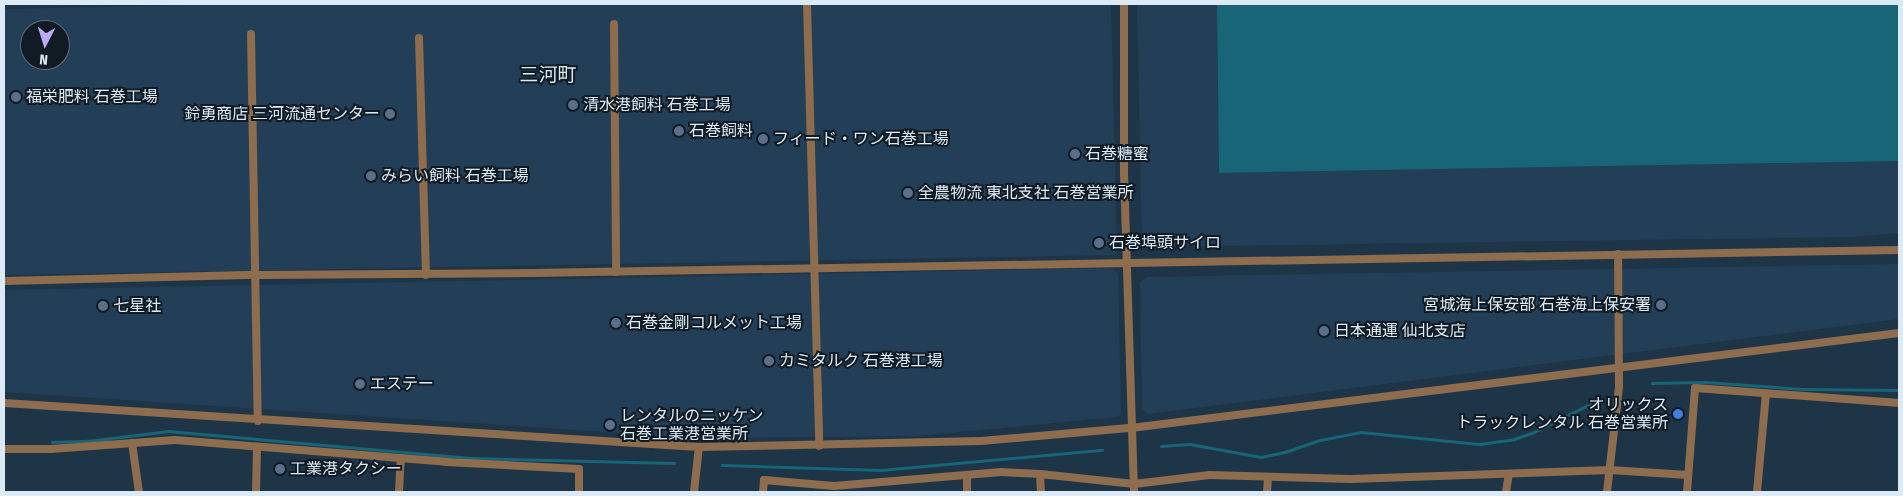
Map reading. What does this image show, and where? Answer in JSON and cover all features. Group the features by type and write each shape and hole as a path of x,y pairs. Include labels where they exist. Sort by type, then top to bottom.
{"street":[{"path":"807,4 819,446"},
{"path":"1124,4 1124,173 1134,488"},
{"path":"614,24 616,272"},
{"path":"251,34 257,275 258,421"},
{"path":"418,38 426,275"},
{"path":"4,281 257,275 426,275 1899,250"},
{"path":"1607,492 1620,366 1618,254"},
{"path":"4,404 699,447 819,446 981,441 1131,428 1620,366 1899,333"},
{"path":"1687,492 1695,388 1899,403"},
{"path":"1757,492 1766,393"},
{"path":"4,449 51,449 191,441 257,448 579,469 579,492"},
{"path":"132,443 139,492"},
{"path":"694,492 699,447"},
{"path":"256,492 257,448"},
{"path":"399,492 401,458"},
{"path":"763,492 764,480 834,489 1001,472 1040,474 1134,488 1209,475 1351,479 1610,470 1688,475"},
{"path":"1040,474 1041,492"},
{"path":"1506,492 1509,474"},
{"path":"967,476 967,492"},
{"path":"1267,492 1268,478"}],"shaded area":[{"path":"235,4 1111,4 1117,253 1115,255 4,275 4,9"},
{"path":"1137,4 1217,4 1219,173 1899,161 1899,233 1851,237 1142,247"},
{"path":"1217,4 1899,4 1899,161 1219,173"},
{"path":"1899,264 1899,319 1147,414 1142,409 1140,282 1147,277"},
{"path":"1112,268 1118,274 1121,413 1118,417 916,436 698,438 4,392 4,290"}],"waterway":[{"path":"1652,383 1705,382 1802,389 1899,390"},
{"path":"1161,446 1190,444 1261,457 1285,452 1320,440 1361,432 1480,444 1514,439 1534,432 1590,404"},
{"path":"52,442 88,441 168,431 471,458 674,463"},
{"path":"722,465 881,470 1102,450"}],"place":[{"name":"福栄肥料 石巻工場","path":"16,97"},
{"name":"清水港飼料 石巻工場","path":"573,105"},
{"name":"鈴勇商店 三河流通センター","path":"390,114"},
{"name":"石巻飼料","path":"679,131"},
{"name":"フィード・ワン石巻工場","path":"763,139"},
{"name":"石巻糖蜜","path":"1075,154"},
{"name":"みらい飼料 石巻工場","path":"371,176"},
{"name":"全農物流 東北支社 石巻営業所","path":"908,193"},
{"name":"石巻埠頭サイロ","path":"1099,243"},
{"name":"宮城海上保安部 石巻海上保安署","path":"1661,305"},
{"name":"七星社","path":"103,306"},
{"name":"石巻金剛コルメット工場","path":"616,323"},
{"name":"日本通運 仙北支店","path":"1324,331"},
{"name":"カミタルク 石巻港工場","path":"769,361"},
{"name":"エステー","path":"360,384"},
{"name":"オリックス トラックレンタル 石巻営業所","path":"1678,414"},
{"name":"レンタルのニッケン 石巻工業港営業所","path":"610,425"},
{"name":"工業港タクシー","path":"280,469"}],"district":[{"name":"三河町","path":"548,75"}]}
